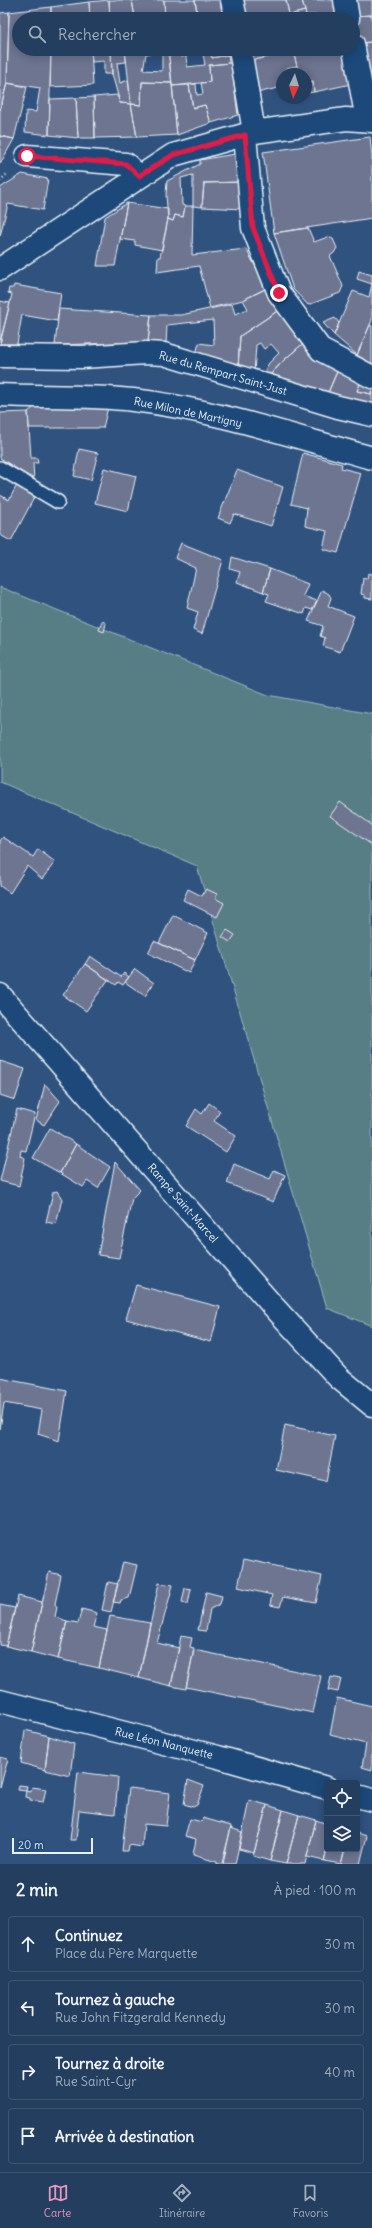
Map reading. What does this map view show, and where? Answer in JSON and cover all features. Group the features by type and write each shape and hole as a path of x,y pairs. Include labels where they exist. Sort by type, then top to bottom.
{"street":[{"path":"232,0 235,12"},
{"path":"345,0 347,12"},
{"path":"241,56 250,134 253,228 279,293 321,350 372,377"},
{"path":"0,269 173,155 250,134 346,119 369,120 356,56"},
{"path":"27,156 126,164 139,176"},
{"name":"Rue du Rempart Saint-Just","path":"0,356 82,357 146,352 164,354 338,407 372,415"},
{"name":"Rue Milon de Martigny","path":"0,395 104,397 134,400 224,418 372,458"},
{"name":"Rampe Saint-Marcel","path":"0,995 278,1312 339,1378 372,1404"},
{"name":"Rue Léon Nanquette","path":"0,1701 218,1757 324,1787"},
{"path":"360,1797 372,1800"}],"lane":[{"path":"0,468 58,502"}],"green space":[{"path":"0,587 268,695 372,714 372,1326 327,1308 197,866 0,782"}],"building":[{"path":"109,0 132,0 134,12 110,12"},
{"path":"109,0 110,12 90,12 89,2"},
{"path":"132,0 164,0 165,12 134,12"},
{"path":"164,0 195,0 197,12 165,12"},
{"path":"195,0 220,0 222,12 197,12"},
{"path":"239,0 286,0 289,12 241,12"},
{"path":"286,0 302,0 305,11 289,12"},
{"path":"302,0 336,0 337,12 305,12"},
{"path":"352,0 372,0 372,15 360,16 360,12 354,12"},
{"path":"89,2 90,12 51,12 51,7"},
{"path":"51,7 51,12 12,12 12,56 51,56 49,135 25,132 26,111 36,112 40,88 7,83 9,12"},
{"path":"9,12 7,83 0,110 0,13"},
{"path":"372,15 372,42 360,43 360,16"},
{"path":"372,42 372,81 364,75 360,43"},
{"path":"51,56 91,56 93,85 50,87"},
{"path":"92,56 111,56 112,74 104,74 104,61 92,62"},
{"path":"111,56 126,56 126,62 117,63 120,83 128,80 131,104 120,103 112,74"},
{"path":"126,56 146,56 143,70 162,71 162,56 169,56 172,83 142,82 141,105 131,104"},
{"path":"169,56 186,56 187,67 205,65 203,56 212,56 212,58 228,56 229,63 209,65 210,82 172,86"},
{"path":"212,56 223,56 212,58"},
{"path":"249,56 272,56 250,61"},
{"path":"272,56 294,56 297,66 276,68 276,88 257,93 250,61"},
{"path":"294,56 344,56 351,84 314,92 312,68 297,68"},
{"path":"231,63 238,115 211,123 205,105 193,108 189,85 196,84 197,95 203,94 201,83 210,82 209,65"},
{"path":"312,81 314,92 312,92"},
{"path":"142,82 172,83 177,135 137,137 131,104 141,105"},
{"path":"7,83 27,87 14,139 0,136 0,110"},
{"path":"189,85 193,108 205,105 211,123 177,135 172,86"},
{"path":"117,95 120,103 131,104 137,137 95,138 94,97"},
{"path":"94,97 95,138 78,138 76,98"},
{"path":"76,98 78,138 49,135 50,99"},
{"path":"0,136 14,139 0,164"},
{"path":"370,137 372,157 372,218 274,233 263,152"},
{"path":"241,153 242,182 204,183 202,207 193,206 193,175 181,178 182,205 185,206 183,217 175,215 173,221 168,219 166,195 167,181 200,164 200,160"},
{"path":"22,174 48,179 43,210 8,204 0,236 0,188"},
{"path":"242,182 243,209 202,207 204,183"},
{"path":"127,203 168,209 168,219 162,250 135,245 135,241 120,239"},
{"path":"127,203 115,266 97,266 105,217"},
{"path":"185,206 193,206 192,255 246,249 267,288 243,300 210,308 199,266 157,272 158,257 160,257 168,219 173,221 175,215 183,217"},
{"path":"308,228 314,242 328,237 333,239 337,248 330,256 343,286 340,293 308,305 293,289 274,233"},
{"path":"359,271 372,275 372,284 357,279"},
{"path":"372,284 372,320 357,355 334,335 353,291 369,297"},
{"path":"14,285 61,293 57,321 22,315 17,344 0,344 12,294 8,293 9,288 13,288"},
{"path":"267,288 279,310 240,336 238,368 196,354 199,343 214,345 213,320 167,325 166,345 148,342 151,315 181,315 232,304 235,314 248,309 243,300"},
{"path":"0,301 10,303 0,342"},
{"path":"59,309 151,315 148,342 55,345"},
{"path":"279,310 306,341 284,360 268,377 262,375 269,363 279,353 271,344 264,349 260,343 256,345 254,373 238,368 240,336"},
{"path":"335,318 339,323 334,335 323,323"},
{"path":"370,325 372,326 372,364 357,355"},
{"path":"306,341 339,367 327,395 268,377 284,360"},
{"path":"339,367 362,379 357,391 371,394 372,391 372,404 327,395"},
{"path":"362,379 372,385 371,394 357,391"},
{"path":"34,407 108,407 103,428 29,428 28,412"},
{"path":"28,412 31,458 37,458 38,463 33,463 34,480 0,458 0,413"},
{"path":"79,449 98,453 91,480 74,476"},
{"path":"303,453 342,464 341,468 361,473 338,553 323,549 327,531 305,526 307,508 291,504"},
{"path":"104,468 136,476 128,511 95,503"},
{"path":"237,470 283,487 271,526 234,514 230,523 218,518"},
{"path":"17,485 36,494 11,541 0,535 0,495 9,500"},
{"path":"181,543 223,560 202,634 193,630 198,612 187,608 196,568 175,558"},
{"path":"232,557 270,569 263,592 237,582 240,572 230,569"},
{"path":"270,569 308,584 303,596 317,601 312,610 306,608 304,614 266,601 269,594 263,592"},
{"path":"368,573 372,574 372,599 365,598 365,595 361,594 363,578 367,579"},
{"path":"322,590 329,594 331,598 328,606 354,616 340,652 323,646 325,638 320,636 323,626 308,621"},
{"path":"102,621 106,623 104,632 99,630"},
{"path":"340,802 372,825 372,845 330,816"},
{"path":"3,837 33,857 38,849 55,862 42,879 27,866 10,893 0,886 0,841"},
{"path":"188,889 202,896 206,889 217,894 215,898 224,903 217,917 183,900"},
{"path":"173,915 208,933 195,960 159,943"},
{"path":"227,930 235,935 230,942 222,937"},
{"path":"154,941 195,960 189,973 148,953"},
{"path":"90,956 121,977 124,973 129,977 123,985 118,982 116,985 85,964"},
{"path":"85,964 108,980 86,1011 63,995"},
{"path":"135,969 154,983 145,996 125,982"},
{"path":"0,1061 25,1069 15,1100 0,1095"},
{"path":"45,1084 60,1101 44,1125 36,1120"},
{"path":"209,1103 220,1111 214,1121 236,1136 226,1152 186,1126 196,1109 202,1114"},
{"path":"17,1109 35,1114 26,1151 21,1150 20,1156 25,1158 19,1186 0,1181"},
{"path":"50,1128 76,1144 60,1173 33,1158"},
{"path":"76,1144 110,1167 98,1188 87,1181 83,1187 60,1173"},
{"path":"115,1162 140,1190 132,1198 119,1258 98,1255"},
{"path":"234,1164 270,1179 274,1170 285,1175 273,1202 227,1183"},
{"path":"57,1191 62,1199 56,1224 46,1222 53,1192"},
{"path":"136,1285 220,1307 211,1342 126,1319"},
{"path":"0,1378 67,1391 59,1441 38,1434 42,1410 4,1403 0,1429"},
{"path":"285,1425 335,1436 326,1481 276,1470"},
{"path":"244,1559 322,1576 316,1603 283,1597 280,1607 270,1605 272,1595 238,1587"},
{"path":"123,1562 137,1565 129,1598 121,1600 120,1603 113,1602"},
{"path":"49,1572 61,1575 55,1604 57,1607 55,1617 67,1621 58,1659 31,1652"},
{"path":"108,1582 118,1584 111,1612 102,1610"},
{"path":"159,1583 173,1585 157,1643 179,1648 171,1686 139,1678"},
{"path":"185,1588 191,1589 188,1604 182,1602"},
{"path":"206,1592 222,1596 220,1604 210,1609 206,1631 198,1630"},
{"path":"18,1596 42,1602 31,1652 6,1646"},
{"path":"0,1605 15,1608 6,1646 0,1645"},
{"path":"82,1609 97,1613 93,1627 107,1630 99,1668 58,1659 67,1621 78,1623"},
{"path":"110,1616 150,1623 139,1678 99,1668"},
{"path":"181,1636 192,1638 190,1647 194,1648 186,1689 171,1686"},
{"path":"194,1650 321,1676 313,1713 186,1687"},
{"path":"331,1677 341,1679 338,1692 328,1690"},
{"path":"337,1698 372,1706 372,1770 362,1767 366,1744 330,1735"},
{"path":"25,1730 49,1736 45,1770 21,1763"},
{"path":"49,1736 74,1744 70,1776 45,1770"},
{"path":"0,1757 8,1759 0,1787"},
{"path":"78,1772 118,1777 115,1814 79,1810 76,1840 70,1840"},
{"path":"188,1780 204,1786 197,1805 193,1807 184,1804"},
{"path":"19,1785 27,1786 26,1791 18,1790"},
{"path":"32,1787 46,1789 43,1802 30,1800 30,1798 25,1797 26,1791 31,1792"},
{"path":"129,1788 170,1793 166,1826 144,1824 142,1847 129,1845 128,1851 122,1851"},
{"path":"249,1800 267,1805 254,1853 239,1849"},
{"path":"267,1805 283,1810 270,1861 253,1856"},
{"path":"283,1810 299,1815 286,1864 270,1861"},
{"path":"299,1815 316,1820 305,1864 286,1864"},
{"path":"203,1818 231,1826 223,1864 217,1864 217,1862 193,1855 196,1839 185,1836 190,1819 202,1822"},
{"path":"316,1820 324,1823 324,1852 326,1852 324,1861 307,1857"},
{"path":"231,1828 242,1832 235,1864 225,1864 222,1863"},
{"path":"360,1834 367,1836 360,1864 341,1864 344,1852 360,1852"},
{"path":"326,1852 344,1852 341,1864 324,1861"}],"route":[{"path":"27,156 126,164 139,176 173,155 245,135 253,228 279,293"}]}
